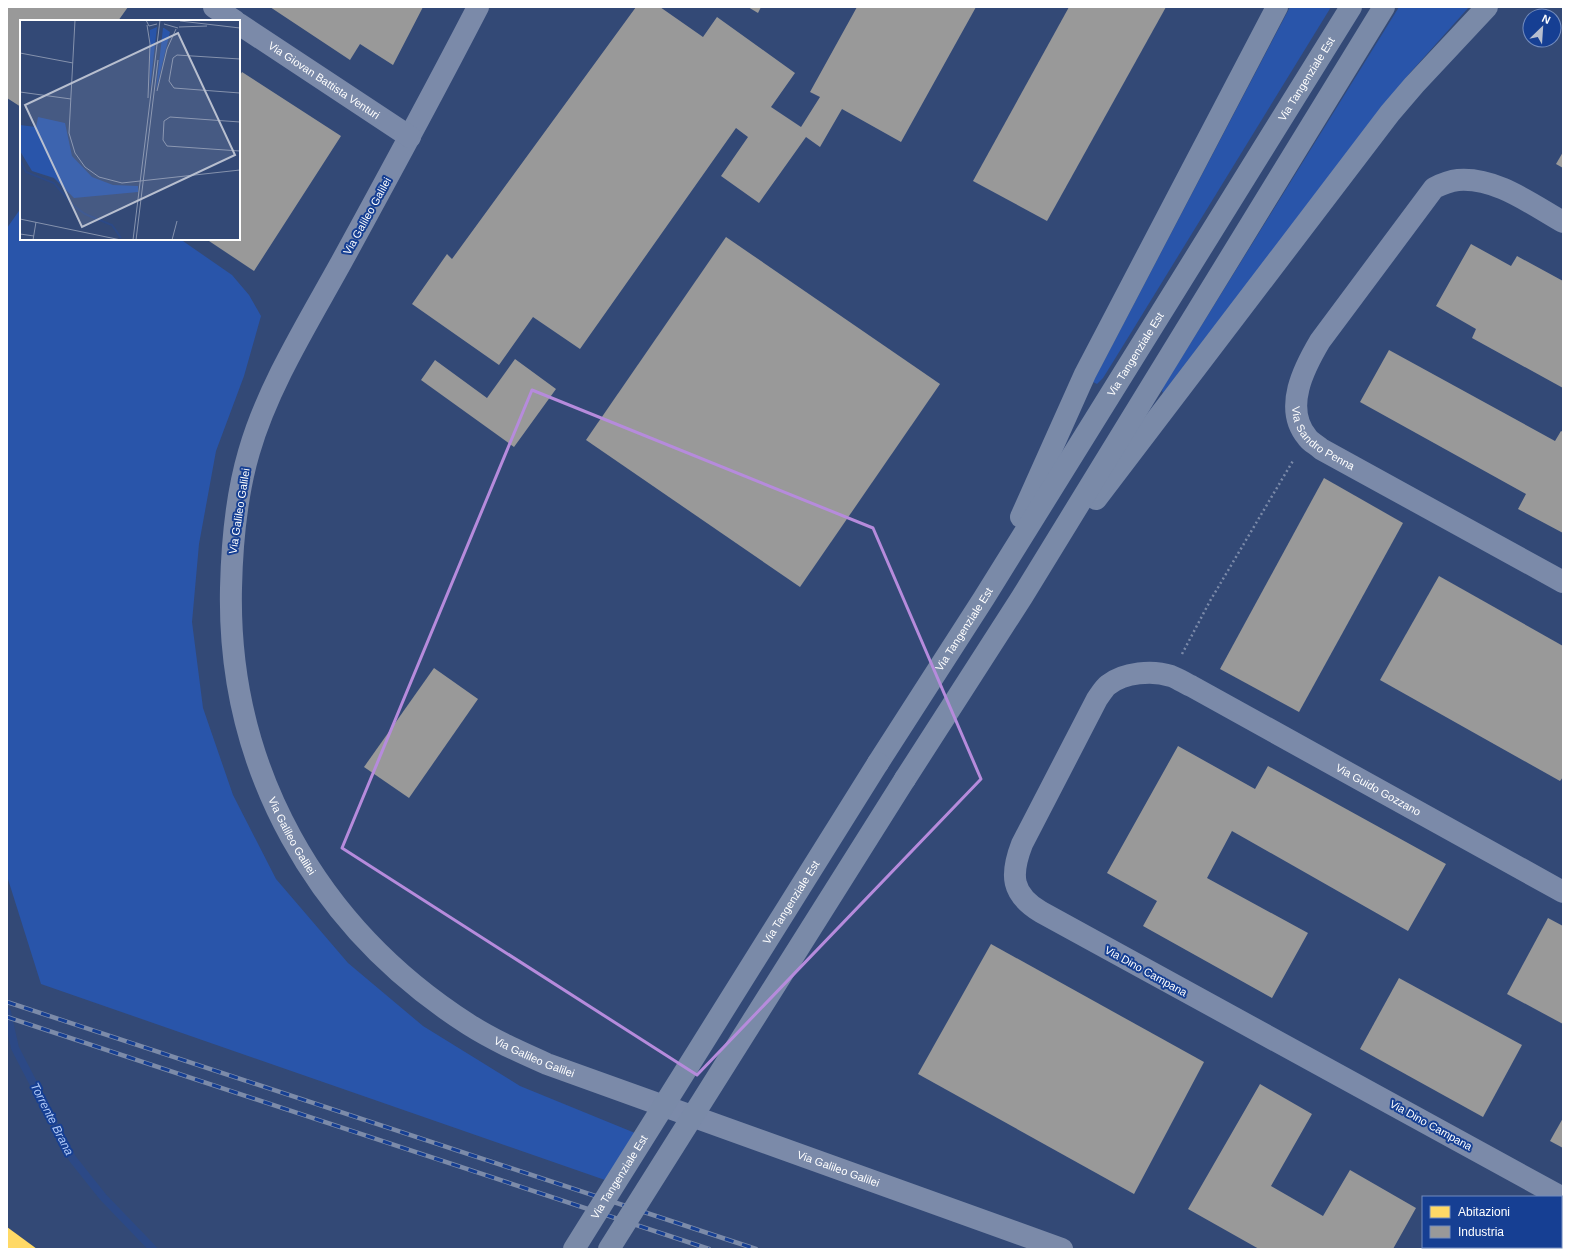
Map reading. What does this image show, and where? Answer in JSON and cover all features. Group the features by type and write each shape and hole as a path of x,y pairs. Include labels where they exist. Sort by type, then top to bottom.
{"main road":[{"path":"984,598 1085,374 1277,7"},
{"name":"Via Tangenziale Est","path":"574,1249 878,763 984,598 1351,7"},
{"path":"609,1249 904,779 1022,597 1384,7"},
{"path":"1022,597 1390,114 1419,80 1487,7"}],"street":[{"path":"214,7 234,20"},
{"name":"Via Galileo Galilei","path":"478,7 277,383 262,414 249,453 240,491 232,548 230,601 232,647 246,724 257,763 293,843 314,876 336,906 370,944 406,978 439,1004 470,1026 506,1046 547,1064 1062,1249"},
{"name":"Via Giovan Battista Venturi","path":"240,25 410,136"},
{"name":"Via Sandro Penna","path":"1563,222 1506,190 1486,183 1473,180 1457,180 1446,182 1434,188 1320,341 1307,363 1300,382 1296,401 1298,421 1307,437 1321,449 1563,582"},
{"name":"Via Dino Campana","path":"1193,687 1171,676 1154,673 1139,673 1124,677 1109,684 1097,699 1022,844 1017,857 1014,869 1016,881 1023,900 1040,912 1141,968 1560,1196"},
{"name":"Via Guido Gozzano","path":"1193,687 1563,892"}],"path":[{"path":"1171,676 1206,608 1307,437"}],"highlighted area":[{"path":"532,390 873,528 981,779 697,1075 342,848"}],"shaded area":[{"path":"1290,7 1331,7 1103,378 1097,384 1093,382"},
{"path":"1399,7 1469,7 1409,74 1163,393 1162,391 1164,386"},
{"path":"20,209 20,240 181,240 232,275 249,295 261,316 244,376 216,451 199,544 192,622 203,708 233,795 276,879 348,963 423,1026 520,1086 635,1133 605,1180 41,984 7,876 7,228"}],"building: Abitazioni":[{"path":"7,1227 37,1249 7,1249"}],"building: Industria":[{"path":"7,7 128,7 119,20 20,20 20,106 7,98"},
{"path":"270,7 423,7 393,65 360,44 350,60"},
{"path":"636,7 660,7 703,37 717,17 795,73 771,107 801,127 820,97 810,92 857,7 976,7 901,142 842,109 820,147 806,137 759,203 721,176 748,137 736,128 580,349 533,317 499,365 412,304 447,254 452,259"},
{"path":"748,7 761,7 758,13"},
{"path":"1069,7 1166,7 1047,221 973,181"},
{"path":"242,72 341,136 254,271 208,240 240,240 240,75"},
{"path":"1563,152 1563,168 1556,164"},
{"path":"726,237 940,384 800,587 586,440"},
{"path":"1471,244 1511,266 1517,256 1563,281 1563,388 1472,338 1476,329 1436,306"},
{"path":"1389,350 1555,441 1561,431 1563,432 1563,533 1518,509 1526,494 1360,402"},
{"path":"515,359 556,389 514,447 421,380 435,360 487,398"},
{"path":"1324,478 1403,523 1299,712 1220,669"},
{"path":"1439,576 1563,646 1563,777 1560,781 1380,680"},
{"path":"434,668 478,699 409,798 364,767"},
{"path":"1178,746 1255,789 1268,766 1446,864 1408,931 1232,831 1207,878 1308,933 1272,998 1143,926 1157,901 1107,873"},
{"path":"1548,918 1563,926 1563,1024 1507,994"},
{"path":"991,944 1204,1062 1134,1194 918,1074"},
{"path":"1399,978 1522,1045 1483,1117 1360,1049"},
{"path":"1260,1084 1312,1114 1271,1186 1323,1216 1350,1170 1416,1208 1393,1249 1259,1249 1188,1209"},
{"path":"1563,1118 1563,1148 1550,1141"}],"waterway":[{"name":"Torrente Brana","path":"7,1012 15,1048 72,1158 103,1197 153,1249"}],"railway":[{"path":"7,1002 756,1249"},
{"path":"7,1017 709,1249"}]}
